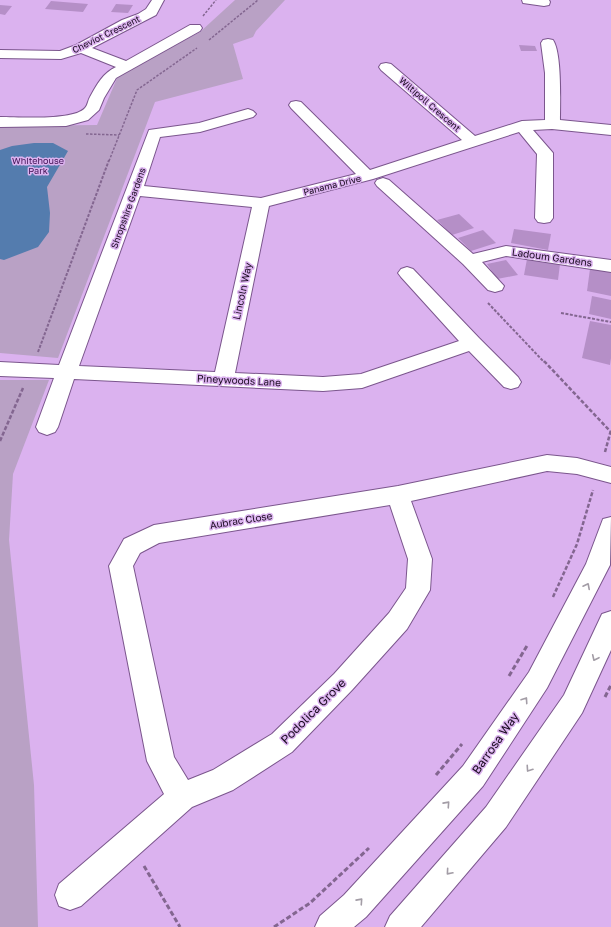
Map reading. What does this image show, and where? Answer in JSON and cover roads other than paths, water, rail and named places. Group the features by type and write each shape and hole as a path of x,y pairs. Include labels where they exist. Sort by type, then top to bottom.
{"street":[{"name":"Cheviot Crescent","path":"0,54 61,55 81,48 128,23 143,17 151,12 155,0"},
{"path":"528,0 544,2"},
{"path":"0,122 66,121 83,117 92,110 96,98 111,75 195,28"},
{"path":"548,43 552,67 552,124"},
{"path":"81,48 127,66"},
{"name":"Wiltipoll Crescent","path":"386,67 473,142"},
{"path":"296,105 367,176"},
{"name":"Shropshire Gardens","path":"47,427 66,371 135,190 154,133 200,127 248,114"},
{"name":"Panama Drive","path":"135,190 261,203 367,176 522,126 552,124 611,130"},
{"path":"522,126 545,152 544,218"},
{"path":"384,183 469,260 494,286"},
{"name":"Lincoln Way","path":"224,379 261,203"},
{"name":"Ladoum Gardens","path":"469,260 506,251 611,266"},
{"path":"407,273 472,343 511,382"},
{"name":"Pineywoods Lane","path":"0,369 323,384 362,381 472,343"},
{"name":"Aubrac Close","path":"182,797 161,761 124,582 121,566 132,546 154,534 398,495 547,463 577,466 605,473"},
{"name":"Podolica Grove","path":"70,895 182,797 223,780 282,743 343,682 398,622 418,590 420,559 398,495"},
{"name":"Barrosa Way","path":"331,927 355,906 473,776 538,680 598,565 611,526"},
{"path":"401,927 496,817 573,704 611,622"}],"water":[{"path":"34,143 53,143 68,151 47,187 50,213 49,232 38,247 4,260 0,259 0,150 12,146"}],"park label":[{"name":"Whitehouse Park","path":"38,166"}]}
